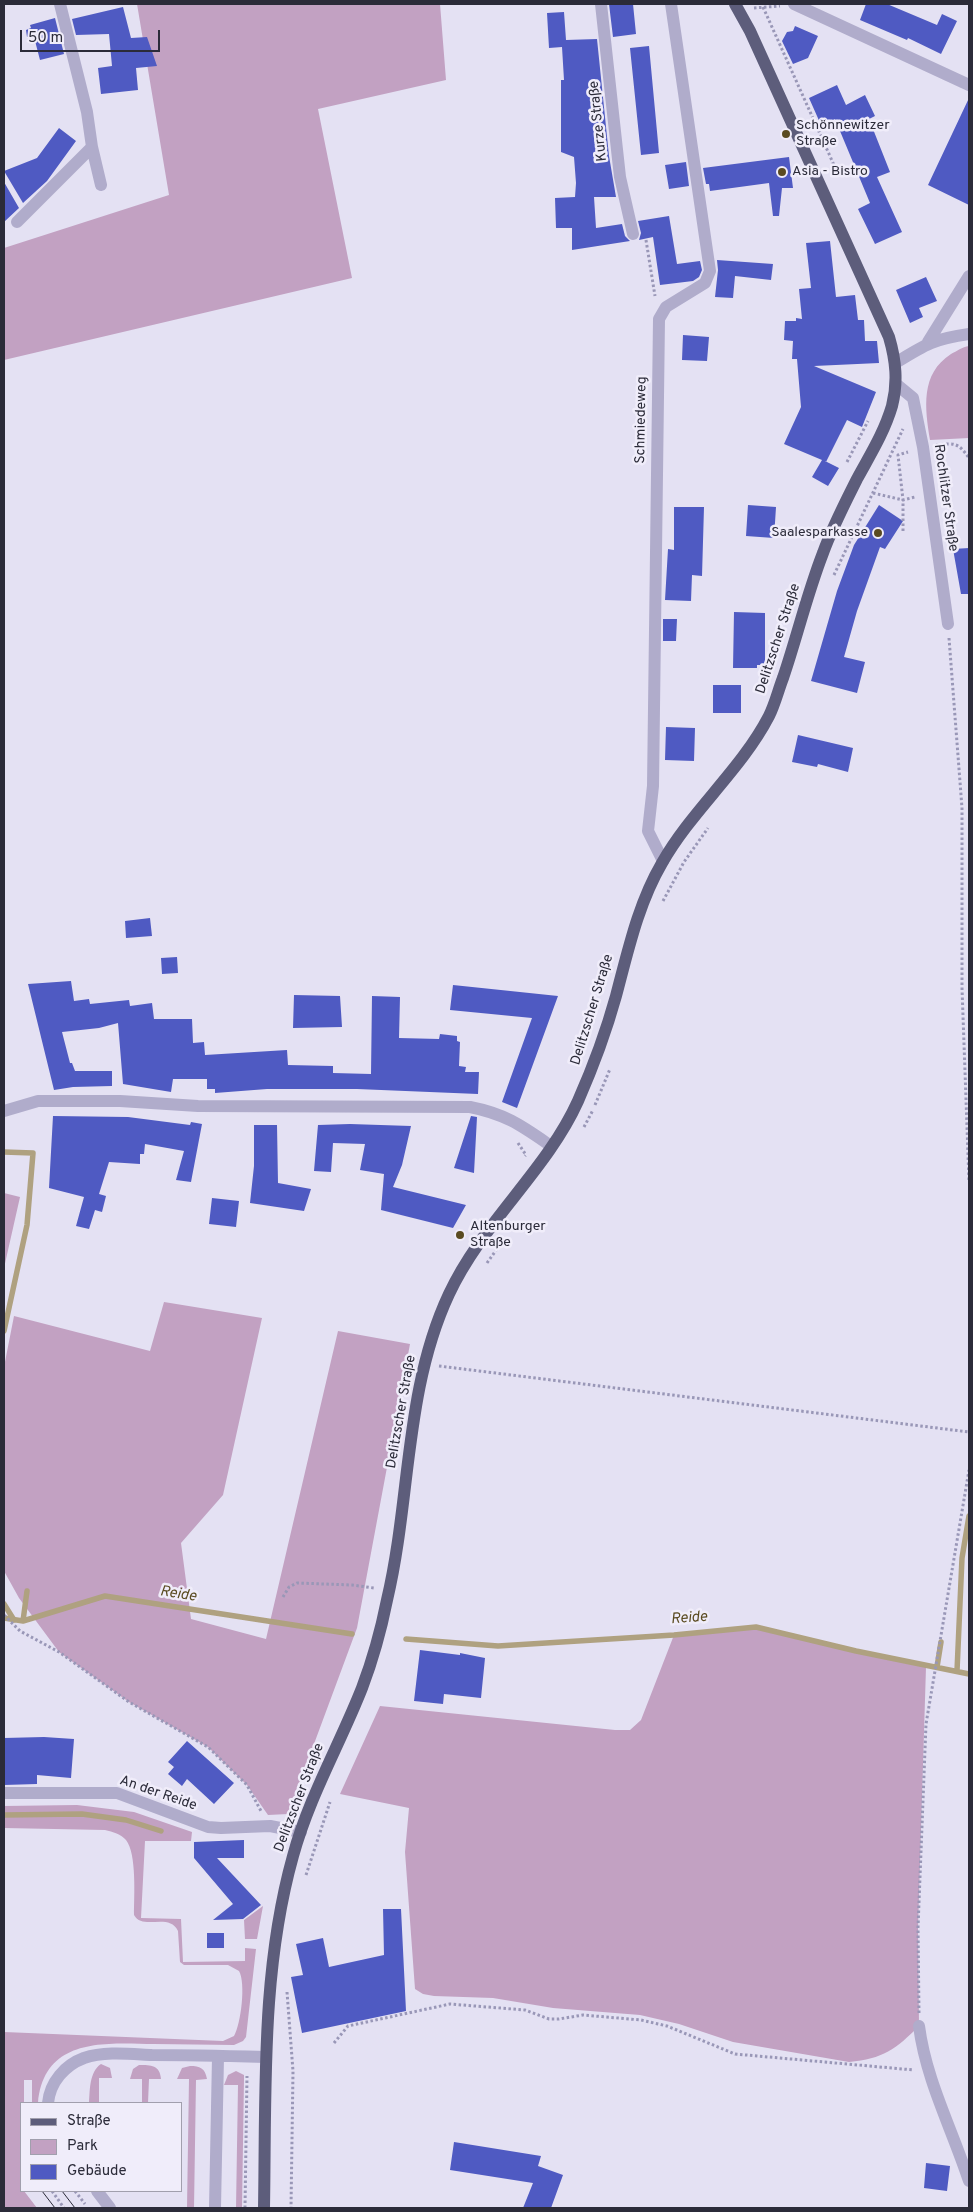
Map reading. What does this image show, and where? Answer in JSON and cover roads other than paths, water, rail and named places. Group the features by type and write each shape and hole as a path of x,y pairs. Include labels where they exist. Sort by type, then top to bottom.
{"main road":[{"name":"Delitzscher Straße","path":"264,2208 266,2056 275,1945 292,1857 300,1832 361,1689 379,1637 390,1590 417,1396 435,1327 463,1266 477,1244 551,1146 573,1111 600,1048 624,961 646,893 663,861 686,828 750,747 771,712 825,548 879,439 891,409 896,384 896,362 890,337 762,56 737,6"}],"street":[{"path":"60,4 101,185"},
{"name":"Kurze Straße","path":"601,4 620,177 633,234"},
{"name":"Schmiedeweg","path":"663,861 648,831 653,786 659,319 666,308 705,283 710,271 671,4"},
{"path":"795,4 969,85"},
{"path":"17,222 92,147"},
{"path":"928,342 969,276"},
{"path":"896,362 928,342 942,337 969,334"},
{"name":"Rochlitzer Straße","path":"896,384 913,398 930,494 948,624"},
{"path":"4,1111 38,1101 120,1101 198,1106 470,1107 494,1112 517,1122 551,1146"},
{"name":"An der Reide","path":"4,1793 117,1793 208,1826 221,1828 270,1826 300,1832"},
{"path":"919,2026 928,2072 969,2181"},
{"path":"48,2102 52,2087 66,2069 84,2058 101,2054 266,2056"},
{"path":"216,2208 218,2056"},
{"path":"98,2192 110,2208"}],"waterway":[{"path":"4,1152 33,1153 27,1225 4,1331"},
{"path":"957,1671 962,1558 969,1516"},
{"path":"23,1621 27,1591"},
{"name":"Reide","path":"4,1618 23,1621 105,1596 352,1634"},
{"path":"4,1604 14,1620"},
{"name":"Reide","path":"406,1639 498,1646 674,1635 756,1627 856,1651 969,1674"},
{"path":"937,1667 941,1642"},
{"path":"4,1815 82,1814 126,1820 161,1831"}],"tram line":[{"path":"43,2192 55,2208"},
{"path":"63,2192 75,2208"}],"place":[{"name":"Schönnewitzer Straße","path":"786,134"},
{"name":"Asia - Bistro","path":"782,172"},
{"name":"Saalesparkasse","path":"878,533"},
{"name":"Altenburger Straße","path":"460,1235"}]}
